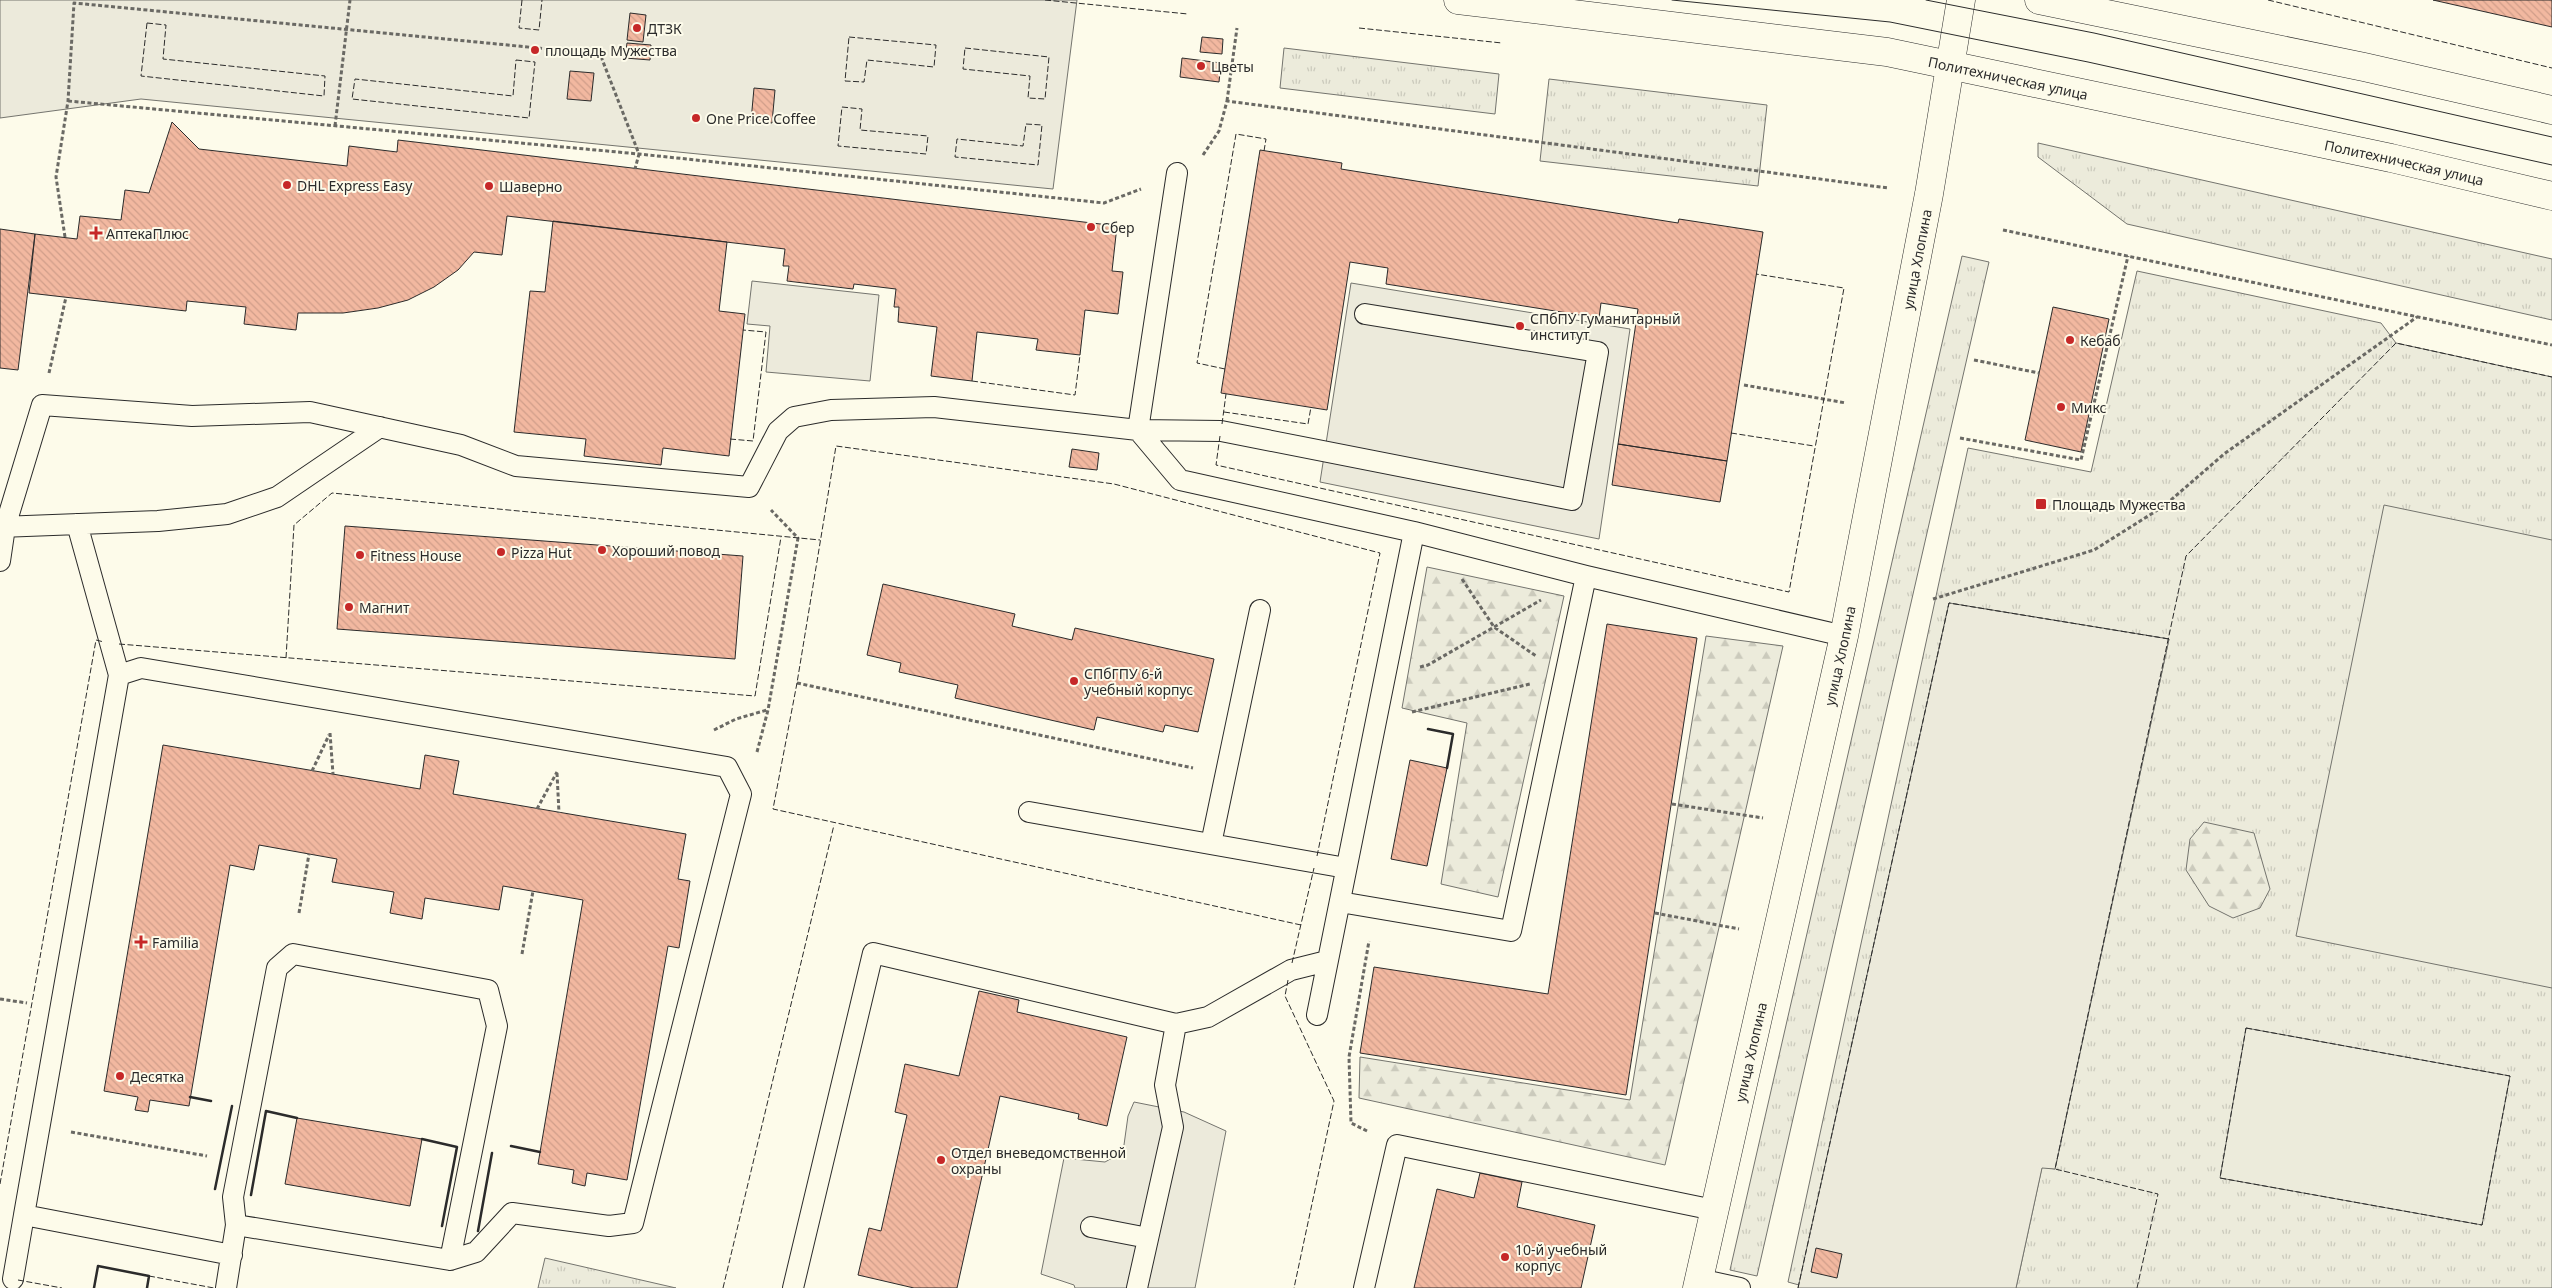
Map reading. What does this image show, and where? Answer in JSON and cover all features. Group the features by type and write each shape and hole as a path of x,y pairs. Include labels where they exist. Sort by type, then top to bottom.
{"main road":[{"name":"Политехническая улица","path":"1458,0 1887,52 2391,158 2552,196"},
{"path":"2039,0 2364,67 2552,110"},
{"name":"улица Хлопина","path":"1698,1284 1844,636 1929,194 1959,10"}],"lane":[{"path":"1177,173 1138,430 1180,480 1414,532 1586,576 1844,636"},
{"path":"0,561 3,527 42,405 192,416 310,412 461,444 516,466 749,487 778,430 794,416 831,410 934,407 1138,430 1221,431 1572,500 1598,352 1365,314"},
{"path":"3,527 158,521 227,514 277,497 380,427"},
{"path":"13,1279 120,674 77,524"},
{"path":"1317,1015 1414,532"},
{"path":"1340,902 1511,931 1586,576"},
{"path":"1211,844 1260,610"},
{"path":"120,674 141,668 727,767 741,794 632,1223 610,1226 512,1213 476,1252 450,1260 236,1225"},
{"path":"1029,812 1346,868"},
{"path":"792,1288 873,953 1176,1024 1208,1017 1290,970 1328,961"},
{"path":"226,1288 236,1225 233,1197 276,968 293,954 488,990 496,1026 450,1260"},
{"path":"1137,1288 1173,1127 1165,1085 1176,1024"},
{"path":"1364,1288 1397,1145 1714,1210"},
{"path":"24,1214 232,1255"},
{"path":"1091,1227 1148,1238"},
{"path":"1698,1284 1740,1288"}],"path":[{"path":"336,126 350,0"},
{"path":"65,237 56,177 68,101 74,4 600,54 639,154 635,169"},
{"path":"68,101 639,154 1104,203 1152,185 1177,173 1202,157 1219,131 1227,100 1237,28"},
{"path":"1227,100 1888,188"},
{"path":"2003,230 2552,345"},
{"path":"1960,438 2081,460 2128,256"},
{"path":"42,405 66,298"},
{"path":"1932,600 2094,550 2164,506 2224,454 2417,316"},
{"path":"1974,360 2039,373"},
{"path":"1744,385 1846,403"},
{"path":"741,794 754,764 768,710 798,538 749,487"},
{"path":"1435,538 1494,627 1565,676"},
{"path":"1384,677 1428,665 1586,576"},
{"path":"1376,721 1565,676"},
{"path":"797,683 1226,775"},
{"path":"312,770 329,734 335,700"},
{"path":"329,734 333,774"},
{"path":"559,813 557,772 560,738"},
{"path":"537,809 557,772"},
{"path":"1672,804 1763,818"},
{"path":"299,913 309,854"},
{"path":"522,954 533,891"},
{"path":"1375,908 1349,1057 1351,1123 1397,1145"},
{"path":"1654,913 1739,929"},
{"path":"40,1126 208,1156"}],"green space":[{"path":"1284,48 1499,74 1495,114 1280,88"},
{"path":"1549,79 1767,105 1758,186 1540,161"},
{"path":"2038,143 2552,259 2552,320 2127,224 2038,157"},
{"path":"1962,256 1989,262 1757,1276 1730,1270"},
{"path":"2137,271 2381,323 2396,343 2552,377 2552,1288 2016,1288 2042,1167 2055,1169 2169,639 1949,603 1799,1285 1788,1282 1968,448 2091,472"},
{"path":"2384,505 2552,540 2552,988 2296,936"},
{"path":"1427,567 1564,596 1498,897 1441,884 1467,723 1402,708"},
{"path":"1706,636 1783,646 1665,1165 1359,1098 1360,1057 1630,1100"},
{"path":"2204,822 2254,833 2270,889 2260,908 2233,918 2209,906 2186,870 2190,839"},
{"path":"2246,1028 2510,1076 2482,1225 2220,1178"},
{"path":"545,1258 676,1288 538,1288"}],"shaded area":[{"name":"площадь Мужества","path":"0,0 1077,0 1053,189 141,99 0,118"},
{"path":"752,281 879,295 870,381 766,372 770,326 747,324"},
{"path":"1351,283 1630,329 1599,539 1320,482"},
{"path":"1949,603 2169,639 2055,1169 2042,1168 2016,1288 1798,1288"},
{"path":"1134,1102 1184,1112 1226,1131 1195,1288 1075,1288 1074,1285 1041,1274 1064,1158 1105,1162 1123,1152 1128,1116"}],"building":[{"path":"2433,0 2552,0 2552,27"},
{"name":"ДТЗК","path":"630,13 646,15 643,42 627,40"},
{"path":"1202,37 1223,39 1222,54 1200,52"},
{"path":"627,43 651,45 650,60 625,58"},
{"path":"1182,58 1221,63 1219,82 1180,77"},
{"path":"570,71 594,73 591,101 567,99"},
{"path":"754,88 775,90 772,123 751,121"},
{"path":"172,122 199,149 347,166 349,146 397,152 398,140 1117,226 1112,271 1123,272 1118,314 1085,310 1080,355 1036,350 1038,339 977,332 972,381 931,376 937,327 898,322 899,307 894,307 896,289 854,284 853,289 787,281 789,266 783,266 785,249 507,216 502,255 474,252 458,270 434,287 408,300 378,308 343,313 298,313 296,330 244,324 246,307 187,301 186,311 29,293 35,234 77,239 80,216 121,220 125,190 149,193"},
{"path":"1260,150 1342,163 1341,169 1678,223 1679,219 1763,232 1727,461 1618,444 1638,309 1601,303 1599,318 1386,284 1388,268 1350,262 1327,410 1221,393"},
{"path":"553,221 727,242 719,311 745,314 729,456 663,448 661,465 584,456 586,439 514,432 530,291 545,292"},
{"path":"0,229 35,234 18,370 0,368"},
{"name":"Микс","path":"2053,307 2109,319 2081,452 2025,440"},
{"path":"1618,444 1727,461 1720,502 1612,485"},
{"path":"1072,449 1099,453 1097,470 1069,467"},
{"path":"345,526 743,556 735,659 337,629"},
{"name":"СПбГПУ 6-й учебный корпус","path":"883,584 1015,614 1012,626 1072,640 1075,628 1214,659 1198,732 1165,725 1163,732 1097,717 1094,730 955,698 958,685 899,672 901,663 867,655"},
{"path":"1607,624 1697,638 1626,1095 1360,1053 1374,967 1548,994"},
{"path":"163,745 420,789 425,755 459,761 453,794 686,834 678,879 690,881 679,948 668,946 627,1180 587,1173 585,1186 572,1183 574,1170 538,1164 583,900 503,886 499,910 425,898 422,919 390,913 394,892 332,882 337,859 259,845 254,870 230,865 189,1106 150,1100 148,1112 135,1110 138,1097 104,1091"},
{"path":"1410,760 1447,768 1427,866 1391,859"},
{"name":"Отдел вневедомственной охраны","path":"979,991 1019,1000 1017,1012 1127,1037 1107,1126 1078,1119 1079,1114 1000,1096 957,1288 914,1288 858,1275 869,1228 881,1231 907,1115 895,1112 905,1064 959,1076"},
{"path":"297,1118 422,1139 410,1206 285,1184"},
{"name":"10-й учебный корпус","path":"1480,1173 1522,1182 1517,1207 1595,1225 1581,1288 1414,1288 1437,1189 1474,1198"},
{"path":"1816,1248 1842,1254 1837,1278 1811,1272"}],"tram line":[{"path":"1672,0 1890,22 2088,62 2552,165"},
{"path":"1926,0 2094,33 2552,137"}],"fence":[{"path":"522,0 519,28 539,30 542,0"},
{"path":"1045,0 1188,14"},
{"path":"2268,0 2552,68"},
{"path":"147,23 166,25 163,59 325,76 324,96 141,76 147,23"},
{"path":"1359,28 1502,43"},
{"path":"849,37 936,45 934,67 867,60 864,82 845,81 849,37"},
{"path":"965,48 1049,57 1045,99 1028,98 1030,76 963,69 965,48"},
{"path":"516,60 535,62 529,118 352,99 355,79 513,96 516,60"},
{"path":"842,107 862,109 860,130 928,136 926,154 838,146 842,107"},
{"path":"1026,124 1042,125 1038,165 955,157 957,139 1023,146 1026,124"},
{"path":"1225,369 1197,363 1236,134 1266,139 1264,151"},
{"path":"1220,436 1216,465 1789,592 1844,288 1756,274"},
{"path":"730,439 753,441 766,332 743,330"},
{"path":"2137,1288 2158,1194 2055,1169 2186,556 2396,343 2552,377"},
{"path":"972,381 1075,395 1080,355"},
{"path":"1222,424 1226,394"},
{"path":"1224,412 1308,424 1311,407"},
{"path":"1731,433 1814,446"},
{"path":"1301,925 773,809 797,683 836,446 1114,484 1380,553 1317,856"},
{"path":"286,658 294,525 332,493 820,540"},
{"path":"119,644 755,696 781,537"},
{"path":"1798,1288 1949,603 2169,639"},
{"path":"0,1184 96,640 104,642"},
{"path":"723,1288 834,825"},
{"path":"1292,963 1314,868"},
{"path":"1288,980 1285,996 1334,1101 1294,1288"},
{"path":"2246,1028 2510,1076 2482,1225 2220,1178 2246,1028"},
{"path":"149,1276 214,1288"},
{"path":"18,1280 62,1288"}],"wall":[{"path":"1428,729 1453,734 1447,768"},
{"path":"190,1097 211,1101"},
{"path":"215,1189 232,1106"},
{"path":"251,1195 266,1111 297,1118"},
{"path":"422,1139 457,1147 442,1226"},
{"path":"511,1146 540,1152"},
{"path":"478,1231 492,1153"},
{"path":"94,1288 98,1266 149,1276 147,1288"}],"place":[{"name":"ДТЗК","path":"637,28"},
{"name":"площадь Мужества","path":"535,50"},
{"name":"Цветы","path":"1201,66"},
{"name":"One Price Coffee","path":"696,118"},
{"name":"DHL Express Easy","path":"287,185"},
{"name":"Шаверно","path":"489,186"},
{"name":"Сбер","path":"1091,227"},
{"name":"АптекаПлюс","path":"96,233"},
{"name":"СПбПУ Гуманитарный институт","path":"1520,326"},
{"name":"Кебаб","path":"2070,340"},
{"name":"Микс","path":"2061,407"},
{"name":"Площадь Мужества","path":"2041,504"},
{"name":"Хороший повод","path":"602,550"},
{"name":"Pizza Hut","path":"501,552"},
{"name":"Fitness House","path":"360,555"},
{"name":"Магнит","path":"349,607"},
{"name":"СПбГПУ 6-й учебный корпус","path":"1074,681"},
{"name":"Familia","path":"141,942"},
{"name":"Десятка","path":"120,1076"},
{"name":"Отдел вневедомственной охраны","path":"941,1160"},
{"name":"10-й учебный корпус","path":"1505,1257"}]}
